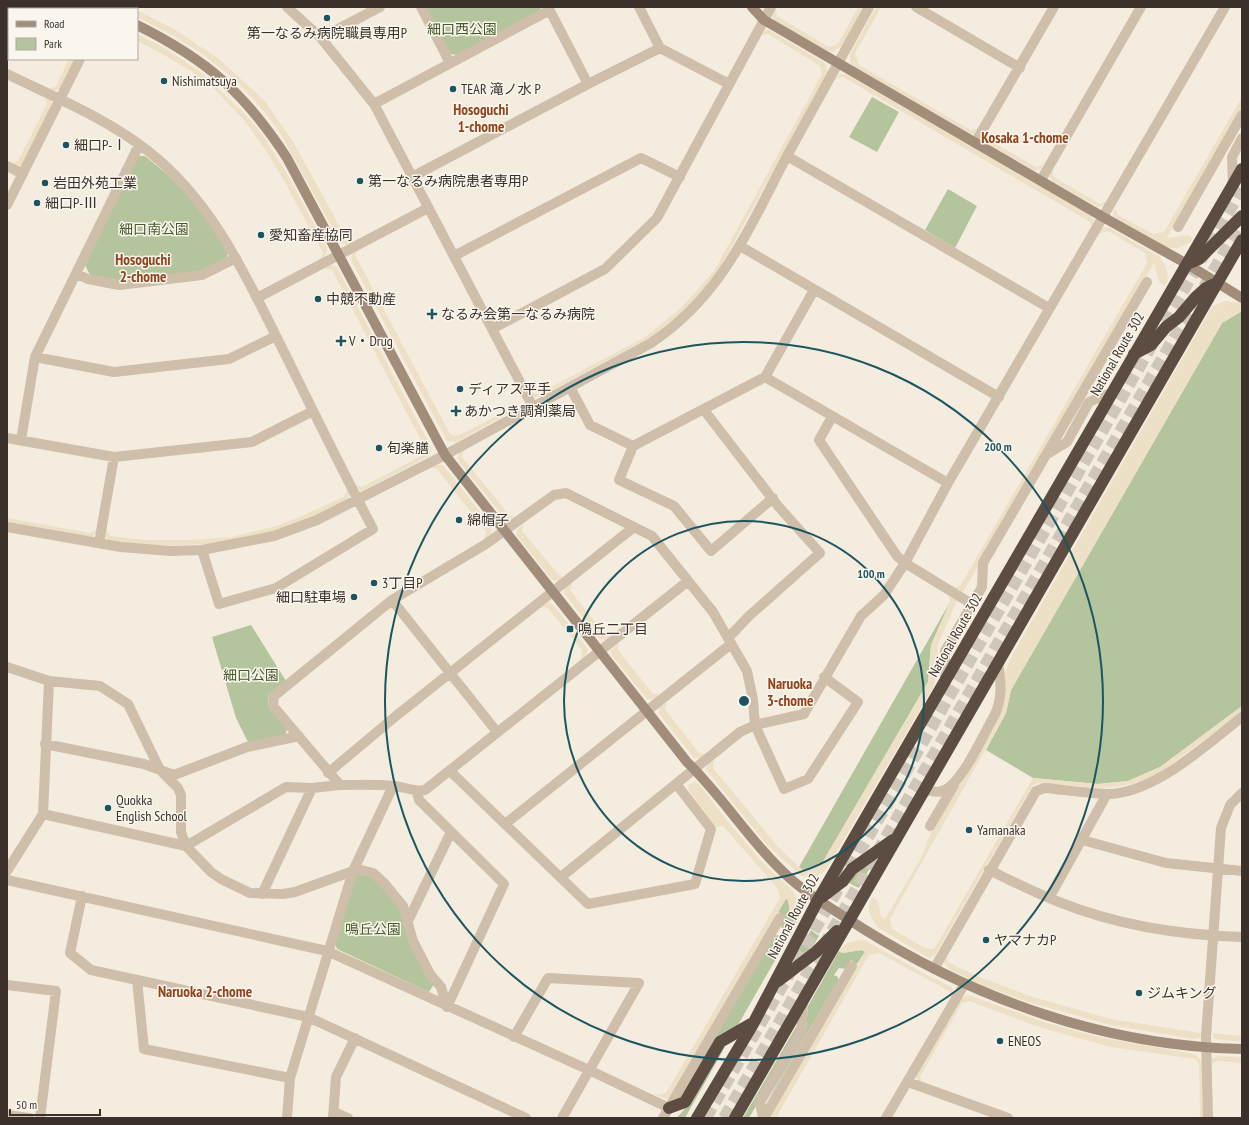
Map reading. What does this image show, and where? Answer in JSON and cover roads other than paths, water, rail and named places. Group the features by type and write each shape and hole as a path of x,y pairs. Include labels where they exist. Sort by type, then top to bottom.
{"highway":[{"name":"National Route 302","path":"697,1118 752,1024 818,900 1242,169"},
{"path":"1187,264 1199,260 1242,216"},
{"path":"735,1118 1242,240"},
{"path":"1134,354 1151,345 1166,326 1179,317 1196,297 1206,288 1217,284"},
{"path":"818,900 843,881 857,865 895,839"},
{"path":"771,989 784,976 816,952 848,920"},
{"path":"666,1113 685,1102 720,1042 752,1024"}],"street":[{"path":"100,7 104,8"},
{"path":"287,7 321,38 374,104 533,407"},
{"path":"321,38 380,7"},
{"path":"421,7 450,63"},
{"path":"639,7 660,48 730,84"},
{"path":"752,7 764,20 1103,217 1187,264 1217,284 1242,298"},
{"path":"492,329 605,269 657,218 771,7"},
{"path":"7,527 121,547 159,550 202,550 274,536 317,520 445,455 651,343 679,323 710,290 740,246 787,156 869,7"},
{"path":"916,7 1020,68"},
{"path":"975,143 1020,68 1054,7"},
{"path":"561,877 677,785 740,732 755,725 804,714 824,677 861,616 884,595 905,563 948,484 1223,10 1213,7"},
{"path":"1041,180 1138,8"},
{"path":"374,104 549,9 588,84"},
{"path":"138,26 173,43 195,57 224,80 266,125 287,158 445,455 553,593 695,769 769,858 793,881 848,920 934,969 964,985 1044,1016 1105,1033 1206,1047 1242,1049"},
{"path":"412,177 588,84 660,48"},
{"path":"7,205 80,60"},
{"path":"7,74 60,100 139,145 185,186 210,216 236,258 257,298 373,529 276,588 219,604 202,550"},
{"path":"1178,227 1242,115"},
{"path":"1233,184 1232,157 1242,138"},
{"path":"21,440 35,357 139,145"},
{"path":"787,156 1050,308"},
{"path":"454,256 641,158 680,177"},
{"path":"7,166 23,174"},
{"path":"257,298 428,208"},
{"path":"740,246 999,398"},
{"path":"76,274 88,279 119,285 202,275 236,258"},
{"path":"945,681 945,651 982,587 984,563 1147,282"},
{"path":"772,498 711,551 674,506 619,480 633,446 704,410 764,377 814,290"},
{"path":"35,357 114,372 228,359 276,336"},
{"path":"764,377 948,484"},
{"path":"570,387 590,425 633,446"},
{"path":"1047,454 1067,442 1089,402 1113,392"},
{"path":"505,824 648,710 730,641 749,616 820,553 772,498 704,410"},
{"path":"7,438 114,457 252,442 313,411"},
{"path":"832,417 819,440 897,556 905,563 972,604"},
{"path":"99,543 114,457"},
{"path":"340,785 273,706 274,696 392,600 505,532 554,495 566,493 652,536 713,612 747,671 753,700 755,725 784,789 808,778 858,702 824,677"},
{"path":"328,772 553,593 634,526"},
{"path":"43,814 186,846 286,787 312,788 340,785 392,786 407,788 417,792 425,790 688,581"},
{"path":"392,600 497,732"},
{"path":"930,826 998,710 1001,689 998,662"},
{"path":"7,667 49,681 100,686 128,704 160,770 178,788 181,795 181,832 186,846 211,872 243,891 262,894 283,894 295,892 353,870 373,873 384,883 403,906 412,941 430,974 441,987 447,1007"},
{"path":"7,871 43,814 49,681"},
{"path":"934,969 989,870 1036,791 1045,788 1107,794 1135,789 1161,777 1242,717"},
{"path":"45,744 144,764 174,775 247,747 299,736"},
{"path":"450,771 588,904 695,884 711,829 677,785"},
{"path":"924,790 934,792 943,791 956,782"},
{"path":"287,1118 290,1078 327,951 353,870 392,786"},
{"path":"262,894 312,788"},
{"path":"417,792 419,800 504,884 447,1007"},
{"path":"1208,1118 1206,1047 1218,869 1223,823 1230,805 1242,793"},
{"path":"1049,898 1107,794"},
{"path":"407,923 451,832"},
{"path":"1082,840 1166,863 1242,871"},
{"path":"989,870 1049,898 1090,912 1131,923 1214,936 1242,937"},
{"path":"7,880 327,951 447,1007 589,1070 666,1113 780,918"},
{"path":"82,896 70,953 91,970 219,996 308,1017 526,1118"},
{"path":"764,1118 852,966"},
{"path":"514,1036 548,978 640,983 562,1118"},
{"path":"137,980 144,1049 290,1078"},
{"path":"7,984 56,991 40,1118"},
{"path":"886,1118 964,985"},
{"path":"764,1118 760,1102 801,1032 804,998"},
{"path":"348,1118 333,1115 336,1077 355,1038"},
{"path":"908,1082 1008,1118"},
{"path":"7,1116 28,1118"}],"tunnel":[{"path":"706,1118 1242,189"},
{"path":"1204,287 1242,221"},
{"path":"724,1118 1193,305"}],"place":[{"name":"第一なるみ病院職員専用P","path":"327,18"},
{"name":"Nishimatsuya","path":"164,81"},
{"name":"TEAR 滝ノ水 P","path":"453,89"},
{"name":"細口P-Ⅰ","path":"66,145"},
{"name":"第一なるみ病院患者専用P","path":"360,181"},
{"name":"岩田外苑工業","path":"45,183"},
{"name":"細口P-Ⅲ","path":"37,203"},
{"name":"愛知畜産協同","path":"261,235"},
{"name":"中競不動産","path":"318,299"},
{"name":"なるみ会第一なるみ病院","path":"432,314"},
{"name":"V・Drug","path":"341,341"},
{"name":"ディアス平手","path":"460,389"},
{"name":"あかつき調剤薬局","path":"456,411"},
{"name":"旬楽膳","path":"379,448"},
{"name":"綿帽子","path":"459,520"},
{"name":"3丁目P","path":"374,583"},
{"name":"細口駐車場","path":"354,597"},
{"name":"鳴丘二丁目","path":"570,629"},
{"name":"Quokka English School","path":"108,808"},
{"name":"Yamanaka","path":"969,830"},
{"name":"ヤマナカP","path":"986,940"},
{"name":"ジムキング","path":"1139,993"},
{"name":"ENEOS","path":"1000,1041"}],"district":[{"name":"Hosoguchi 1-chome","path":"481,118"},
{"name":"Kosaka 1-chome","path":"1025,138"},
{"name":"Hosoguchi 2-chome","path":"143,268"},
{"name":"Naruoka 3-chome","path":"790,692"},
{"name":"Naruoka 2-chome","path":"205,992"}],"park label":[{"name":"細口西公園","path":"462,29"},
{"name":"細口南公園","path":"154,229"},
{"name":"細口公園","path":"251,675"},
{"name":"鳴丘公園","path":"373,929"}]}
